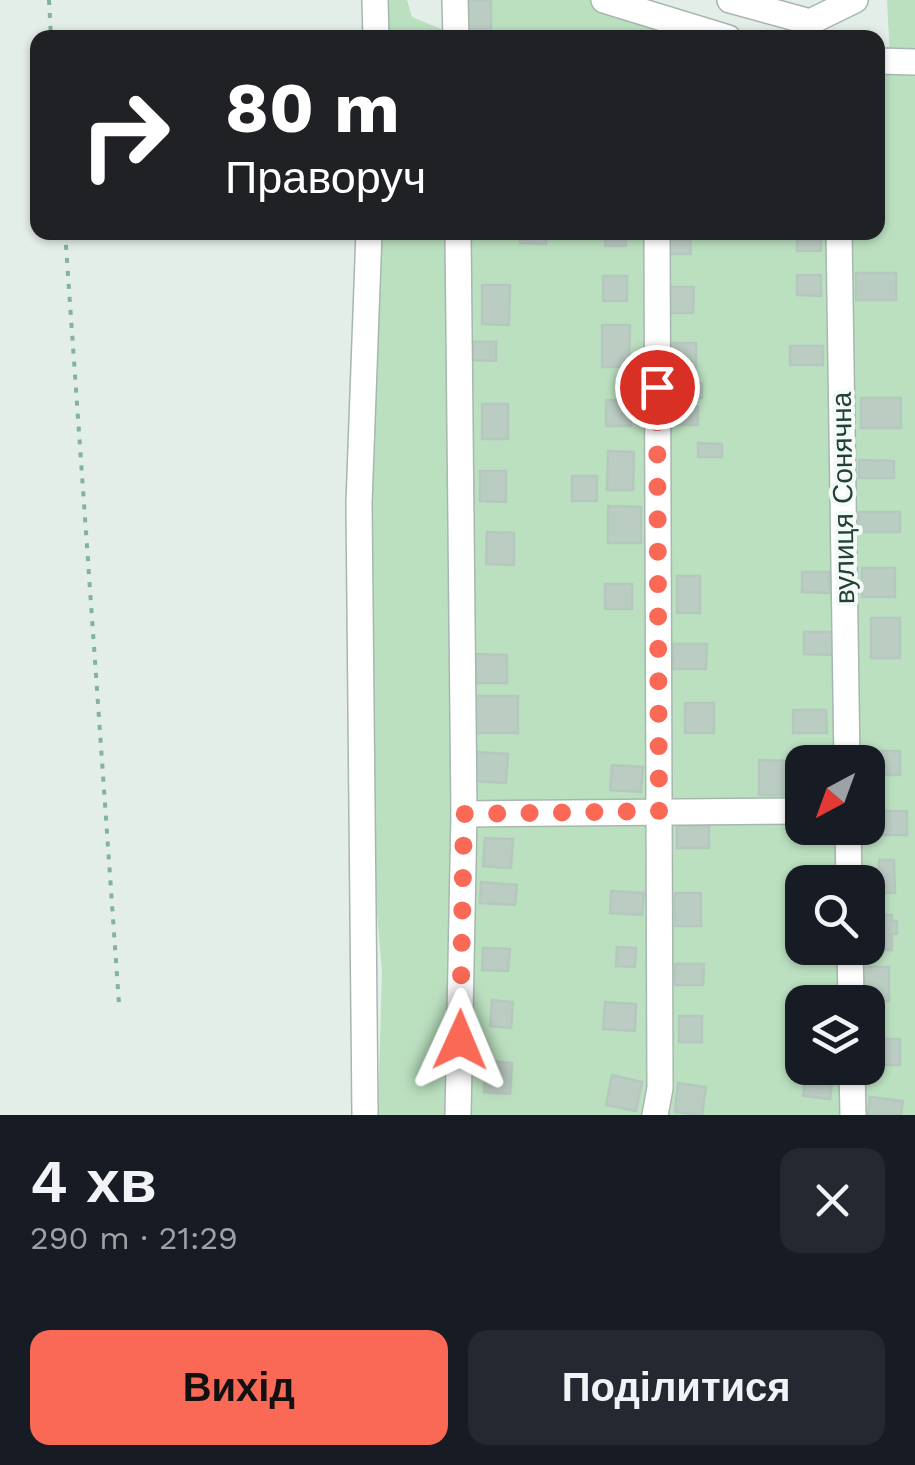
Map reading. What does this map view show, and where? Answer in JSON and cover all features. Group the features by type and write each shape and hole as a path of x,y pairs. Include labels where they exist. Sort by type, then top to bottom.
{"street":[{"path":"375,0 376,30"},
{"path":"455,0 456,30"},
{"path":"604,0 656,26"},
{"path":"730,0 810,22 856,0"},
{"path":"885,61 915,62"},
{"path":"365,1115 359,503 369,240"},
{"path":"458,240 464,814 458,1115"},
{"path":"656,1115 660,1088 657,240"},
{"name":"вулиця Сонячна","path":"839,240 847,745"},
{"path":"464,814 785,811"},
{"path":"852,1085 852,1115"}],"path":[{"path":"48,0 50,30"},
{"path":"66,240 120,1004"}],"green space":[{"path":"375,0 407,0 412,17 443,30 376,30"},
{"path":"455,0 604,0 705,30 455,30"},
{"path":"887,0 915,0 915,1115 378,1115 382,971 364,762 369,240 885,240 885,60 890,59"}],"building":[{"path":"465,0 491,0 491,30 465,30"},
{"path":"520,240 546,240 546,244"},
{"path":"605,240 626,240 626,246 605,246"},
{"path":"663,240 690,240 691,254 663,254"},
{"path":"797,240 821,240 821,251 797,251"},
{"path":"856,273 896,273 896,300 856,300"},
{"path":"797,275 821,275 821,296 797,295"},
{"path":"603,276 627,276 627,301 603,301"},
{"path":"482,285 510,285 509,325 482,324"},
{"path":"666,287 694,287 693,313 666,313"},
{"path":"602,325 630,325 629,367 602,367"},
{"path":"473,342 496,342 496,361 473,360"},
{"path":"671,343 696,343 696,372 671,371"},
{"path":"790,346 823,346 823,365 790,365"},
{"path":"675,383 702,383 702,398 675,398"},
{"path":"861,398 901,398 901,428 861,428"},
{"path":"606,400 631,401 631,426 606,426"},
{"path":"482,404 508,404 508,439 482,439"},
{"path":"671,407 698,407 698,425 671,425"},
{"path":"698,443 722,444 722,457 698,457"},
{"path":"608,451 634,452 633,490 607,490"},
{"path":"859,460 894,461 894,478 859,478"},
{"path":"480,471 506,471 506,502 480,501"},
{"path":"572,476 597,476 597,501 572,501"},
{"path":"608,506 641,507 641,543 608,543"},
{"path":"859,512 900,512 900,532 859,532"},
{"path":"487,532 514,533 514,565 486,564"},
{"path":"862,568 895,568 895,597 862,597"},
{"path":"802,572 829,572 830,593 802,592"},
{"path":"677,576 700,576 700,613 677,613"},
{"path":"605,584 632,584 632,609 605,609"},
{"path":"871,618 900,618 900,658 871,658"},
{"path":"804,632 834,632 834,655 804,654"},
{"path":"673,644 707,644 706,669 673,669"},
{"path":"476,654 507,655 507,683 476,683"},
{"path":"475,696 518,696 518,733 475,733"},
{"path":"685,703 714,703 714,733 685,733"},
{"path":"793,710 826,710 827,733 793,733"},
{"path":"885,751 900,751 900,775 885,775"},
{"path":"475,752 508,754 506,783 473,781"},
{"path":"759,760 785,761 785,795 759,795"},
{"path":"612,765 643,767 641,792 610,790"},
{"path":"885,811 907,811 907,835 885,835"},
{"path":"677,826 709,826 709,848 677,848"},
{"path":"485,838 513,839 511,868 483,866"},
{"path":"879,860 894,860 895,893 885,893 885,865 879,865"},
{"path":"481,882 517,885 515,905 480,903"},
{"path":"611,891 644,893 642,915 610,913"},
{"path":"675,893 701,893 701,926 675,926"},
{"path":"885,915 892,915 892,921 897,921 892,950 885,950"},
{"path":"617,947 636,948 635,967 616,966"},
{"path":"483,948 510,949 508,971 482,970"},
{"path":"675,964 704,964 703,985 675,985"},
{"path":"864,967 889,967 889,1001 885,1001 885,985 864,985"},
{"path":"492,1000 513,1002 511,1028 490,1026"},
{"path":"605,1002 636,1004 635,1031 603,1029"},
{"path":"679,1016 702,1016 702,1042 679,1042"},
{"path":"885,1039 900,1039 900,1065 885,1065"},
{"path":"486,1061 512,1063 510,1094 484,1092"},
{"path":"612,1075 642,1082 636,1111 606,1105"},
{"path":"678,1083 706,1087 702,1115 675,1112"},
{"path":"805,1085 832,1085 830,1099 803,1096"},
{"path":"870,1097 903,1101 901,1115 868,1115"}],"route":[{"path":"460,1040 464,814 659,811 657,387"}]}
